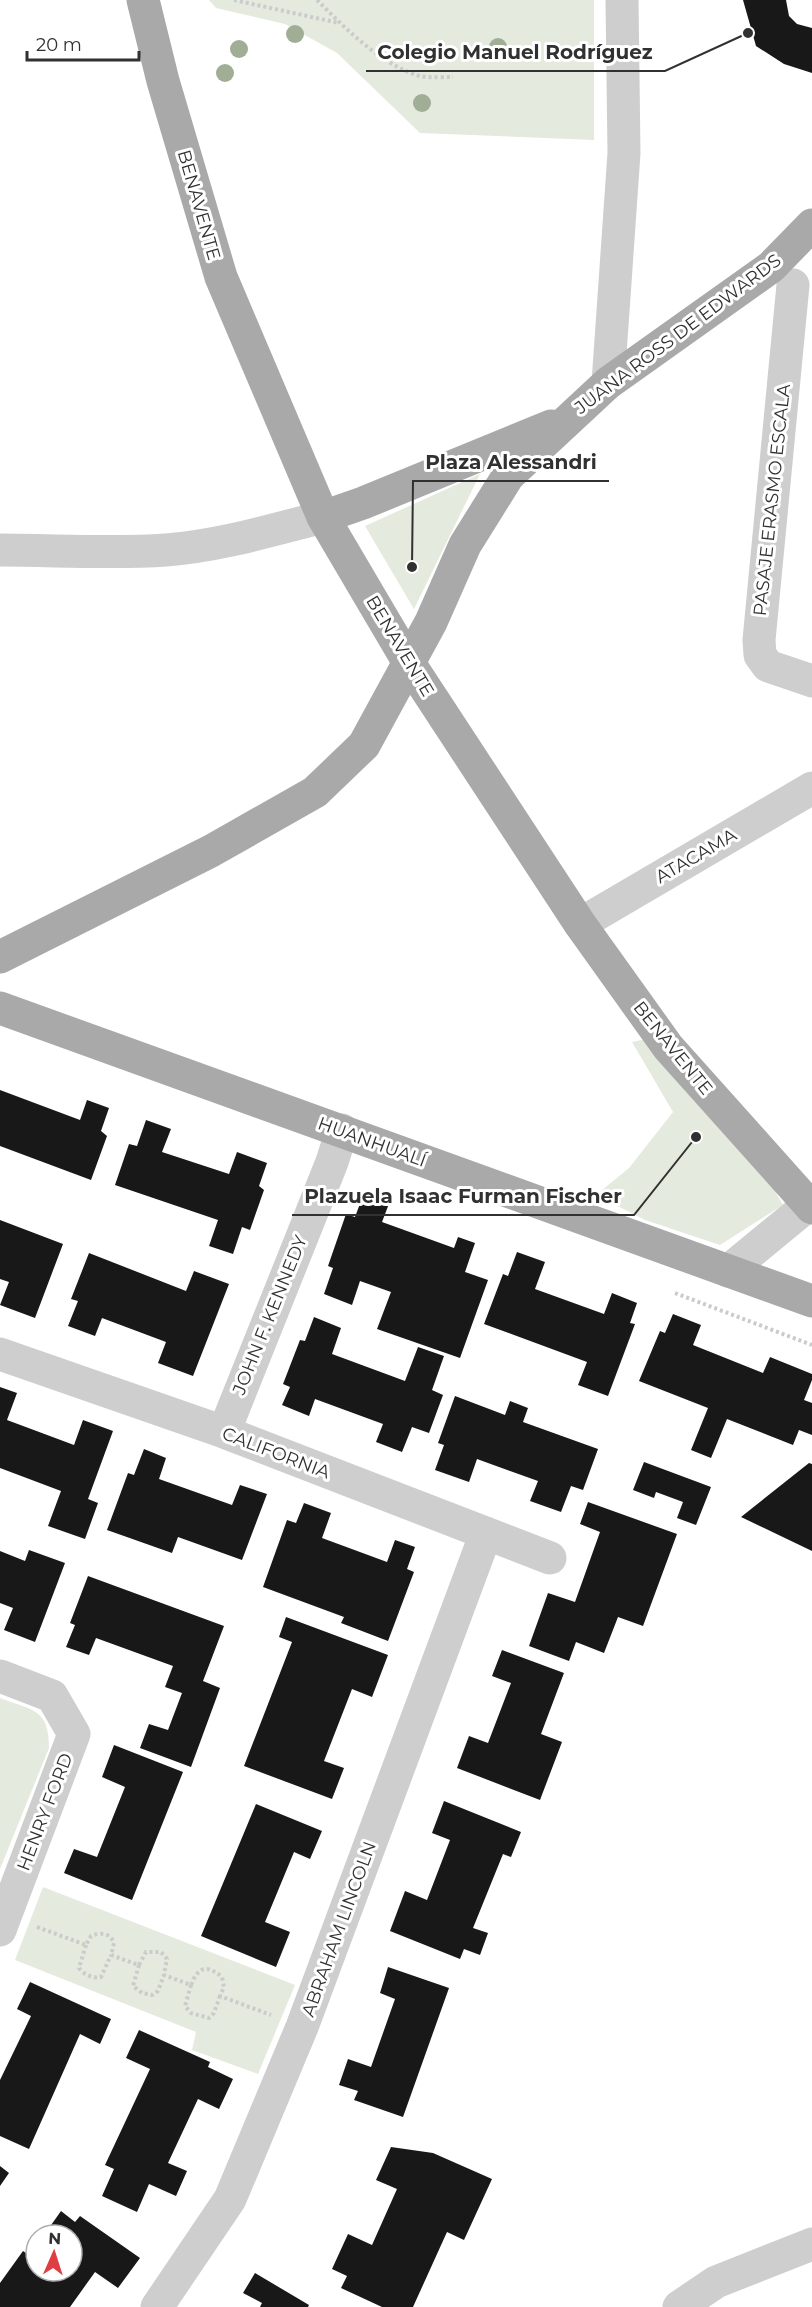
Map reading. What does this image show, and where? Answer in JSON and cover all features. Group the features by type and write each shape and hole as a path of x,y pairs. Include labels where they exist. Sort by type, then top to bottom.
{"main road":[{"name":"BENAVENTE","path":"143,0 163,81 221,277 323,517 409,663 580,924 668,1047 811,1205"},
{"name":"JUANA ROSS DE EDWARDS","path":"0,957 211,851 315,792 364,745 431,622 465,545 508,477 608,383 792,283 812,225"},
{"path":"323,517 569,418"},
{"name":"HUANHUALÍ","path":"0,1008 812,1301"}],"street":[{"path":"608,383 624,153 622,0"},
{"name":"PASAJE ERASMO ESCALA","path":"792,283 759,640 760,655 768,666 812,681"},
{"path":"0,550 118,552 168,549 257,534 323,517"},
{"name":"ATACAMA","path":"580,924 812,788"},
{"name":"JOHN F. KENNEDY","path":"224,1432 328,1172 342,1130"},
{"path":"729,1271 811,1205"},
{"name":"CALIFORNIA","path":"0,1354 224,1432 550,1558"},
{"name":"ABRAHAM LINCOLN","path":"157,2307 230,2199 302,2027 486,1533"},
{"name":"HENRY FORD","path":"0,1676 52,1696 74,1734 3,1923"},
{"path":"680,2307 716,2282 812,2244"}],"path":[{"path":"234,0 340,23"},
{"path":"317,0 340,23 393,65 422,76 453,77"},
{"path":"3,1923 86,1945"},
{"path":"103,1933 109,1935 114,1943 101,1977 88,1975 79,1968 86,1945 92,1935 103,1933"},
{"path":"146,1952 160,1952 167,1959 164,1975 155,1994 142,1993 133,1986 139,1965 146,1952"},
{"path":"111,1955 139,1965"},
{"path":"202,1969 212,1970 222,1977 224,1987 214,2013 209,2018 197,2016 185,2006 191,1985 197,1972 202,1969"},
{"path":"164,1975 191,1985"},
{"path":"220,1996 302,2027"}],"shaded area":[{"path":"209,0 594,0 594,140 420,133 337,53 285,24 216,8"},
{"path":"480,474 414,609 365,526"},
{"path":"661,1036 759,1163 783,1205 720,1245 645,1220 596,1195 629,1168 673,1112 632,1042"},
{"path":"0,1698 30,1709 42,1718 46,1725 49,1748 0,1869"},
{"path":"43,1887 295,1985 258,2074 192,2050 196,2032 15,1960"}],"building":[{"path":"743,0 786,0 789,16 797,24 812,28 812,73 784,64 756,46"},
{"path":"0,1090 80,1120 87,1100 109,1108 101,1131 107,1136 91,1180 0,1146"},
{"path":"146,1120 171,1129 162,1152 229,1174 237,1152 267,1163 259,1186 264,1190 250,1230 242,1227 233,1254 209,1246 218,1220 115,1185 129,1144 137,1146"},
{"path":"364,1193 390,1201 382,1222 454,1248 458,1237 475,1243 465,1272 488,1280 460,1358 377,1329 391,1292 360,1281 352,1305 324,1294 333,1268 328,1266 346,1214 355,1217"},
{"path":"0,1220 63,1244 35,1318 0,1305 9,1282 0,1279"},
{"path":"517,1252 545,1262 535,1289 604,1314 612,1293 637,1303 630,1323 635,1324 608,1396 578,1385 587,1362 484,1324 503,1274 508,1276"},
{"path":"89,1253 186,1291 194,1271 229,1284 193,1376 158,1363 166,1342 102,1318 95,1336 68,1326 78,1301 71,1299"},
{"path":"673,1314 701,1325 693,1345 763,1373 770,1357 812,1374 804,1400 812,1403 812,1435 799,1430 793,1445 727,1419 711,1458 691,1450 708,1408 639,1381 660,1331 665,1333"},
{"path":"314,1317 341,1328 332,1354 405,1381 418,1347 444,1356 432,1390 443,1395 429,1433 412,1427 402,1452 376,1442 383,1424 315,1399 309,1416 282,1405 290,1387 283,1384 300,1340 305,1341"},
{"path":"0,1387 17,1393 7,1420 74,1445 83,1420 113,1431 88,1499 98,1503 85,1539 48,1526 61,1491 0,1468"},
{"path":"455,1396 505,1415 510,1401 528,1408 523,1422 598,1449 583,1490 571,1486 561,1512 530,1501 538,1481 477,1459 469,1482 435,1470 444,1445 438,1443"},
{"path":"144,1449 166,1458 159,1479 232,1505 240,1485 267,1494 242,1560 178,1537 172,1553 107,1530 128,1473 134,1475"},
{"path":"644,1462 711,1487 696,1525 677,1518 683,1502 656,1492 654,1498 633,1490"},
{"path":"809,1463 812,1464 812,1551 741,1517"},
{"path":"588,1502 677,1534 643,1626 618,1617 604,1653 576,1642 569,1661 529,1646 548,1593 575,1602 600,1532 580,1524"},
{"path":"304,1503 331,1513 322,1538 387,1562 395,1540 415,1547 407,1569 414,1572 388,1641 341,1623 344,1617 263,1587 287,1520 296,1523"},
{"path":"29,1550 65,1563 35,1642 4,1630 13,1608 0,1603 0,1551 25,1561"},
{"path":"88,1576 224,1626 203,1681 220,1688 191,1767 140,1748 149,1724 168,1730 182,1693 165,1687 173,1666 96,1638 89,1655 66,1647 75,1625 70,1623"},
{"path":"286,1617 388,1655 372,1697 352,1689 324,1761 344,1768 332,1799 244,1766 292,1642 279,1637"},
{"path":"502,1650 564,1673 541,1734 562,1742 540,1800 457,1768 469,1736 488,1743 511,1683 492,1676"},
{"path":"114,1745 183,1772 132,1900 64,1873 74,1849 97,1857 125,1787 102,1777"},
{"path":"444,1801 521,1832 511,1857 503,1854 473,1928 488,1933 480,1955 464,1949 460,1959 390,1931 405,1891 427,1900 450,1840 432,1833"},
{"path":"256,1804 322,1831 310,1859 294,1852 265,1922 290,1932 276,1967 201,1936"},
{"path":"388,1967 449,1988 403,2117 354,2100 358,2091 339,2085 348,2059 371,2067 395,1999 380,1993"},
{"path":"30,1982 111,2019 100,2044 80,2034 29,2149 0,2136 0,2080 31,2016 17,2009"},
{"path":"139,2030 210,2062 208,2067 233,2079 219,2109 198,2099 168,2163 187,2171 176,2196 149,2184 137,2212 102,2196 114,2169 105,2165 150,2069 126,2058"},
{"path":"391,2147 433,2153 492,2179 464,2240 447,2232 413,2307 382,2307 341,2288 347,2276 332,2269 348,2234 372,2245 397,2189 376,2180"},
{"path":"0,2166 9,2173 0,2186"},
{"path":"61,2211 75,2222 80,2216 140,2258 118,2288 95,2272 70,2307 0,2307 0,2283 23,2251 24,2283 84,2283 84,2223 53,2223"},
{"path":"255,2273 309,2305 308,2307 260,2307 262,2303 243,2293"}],"place":[{"name":"Colegio Manuel Rodríguez","path":"748,33"},
{"name":"Plaza Alessandri","path":"412,567"},
{"name":"Plazuela Isaac Furman Fischer","path":"696,1137"}]}
